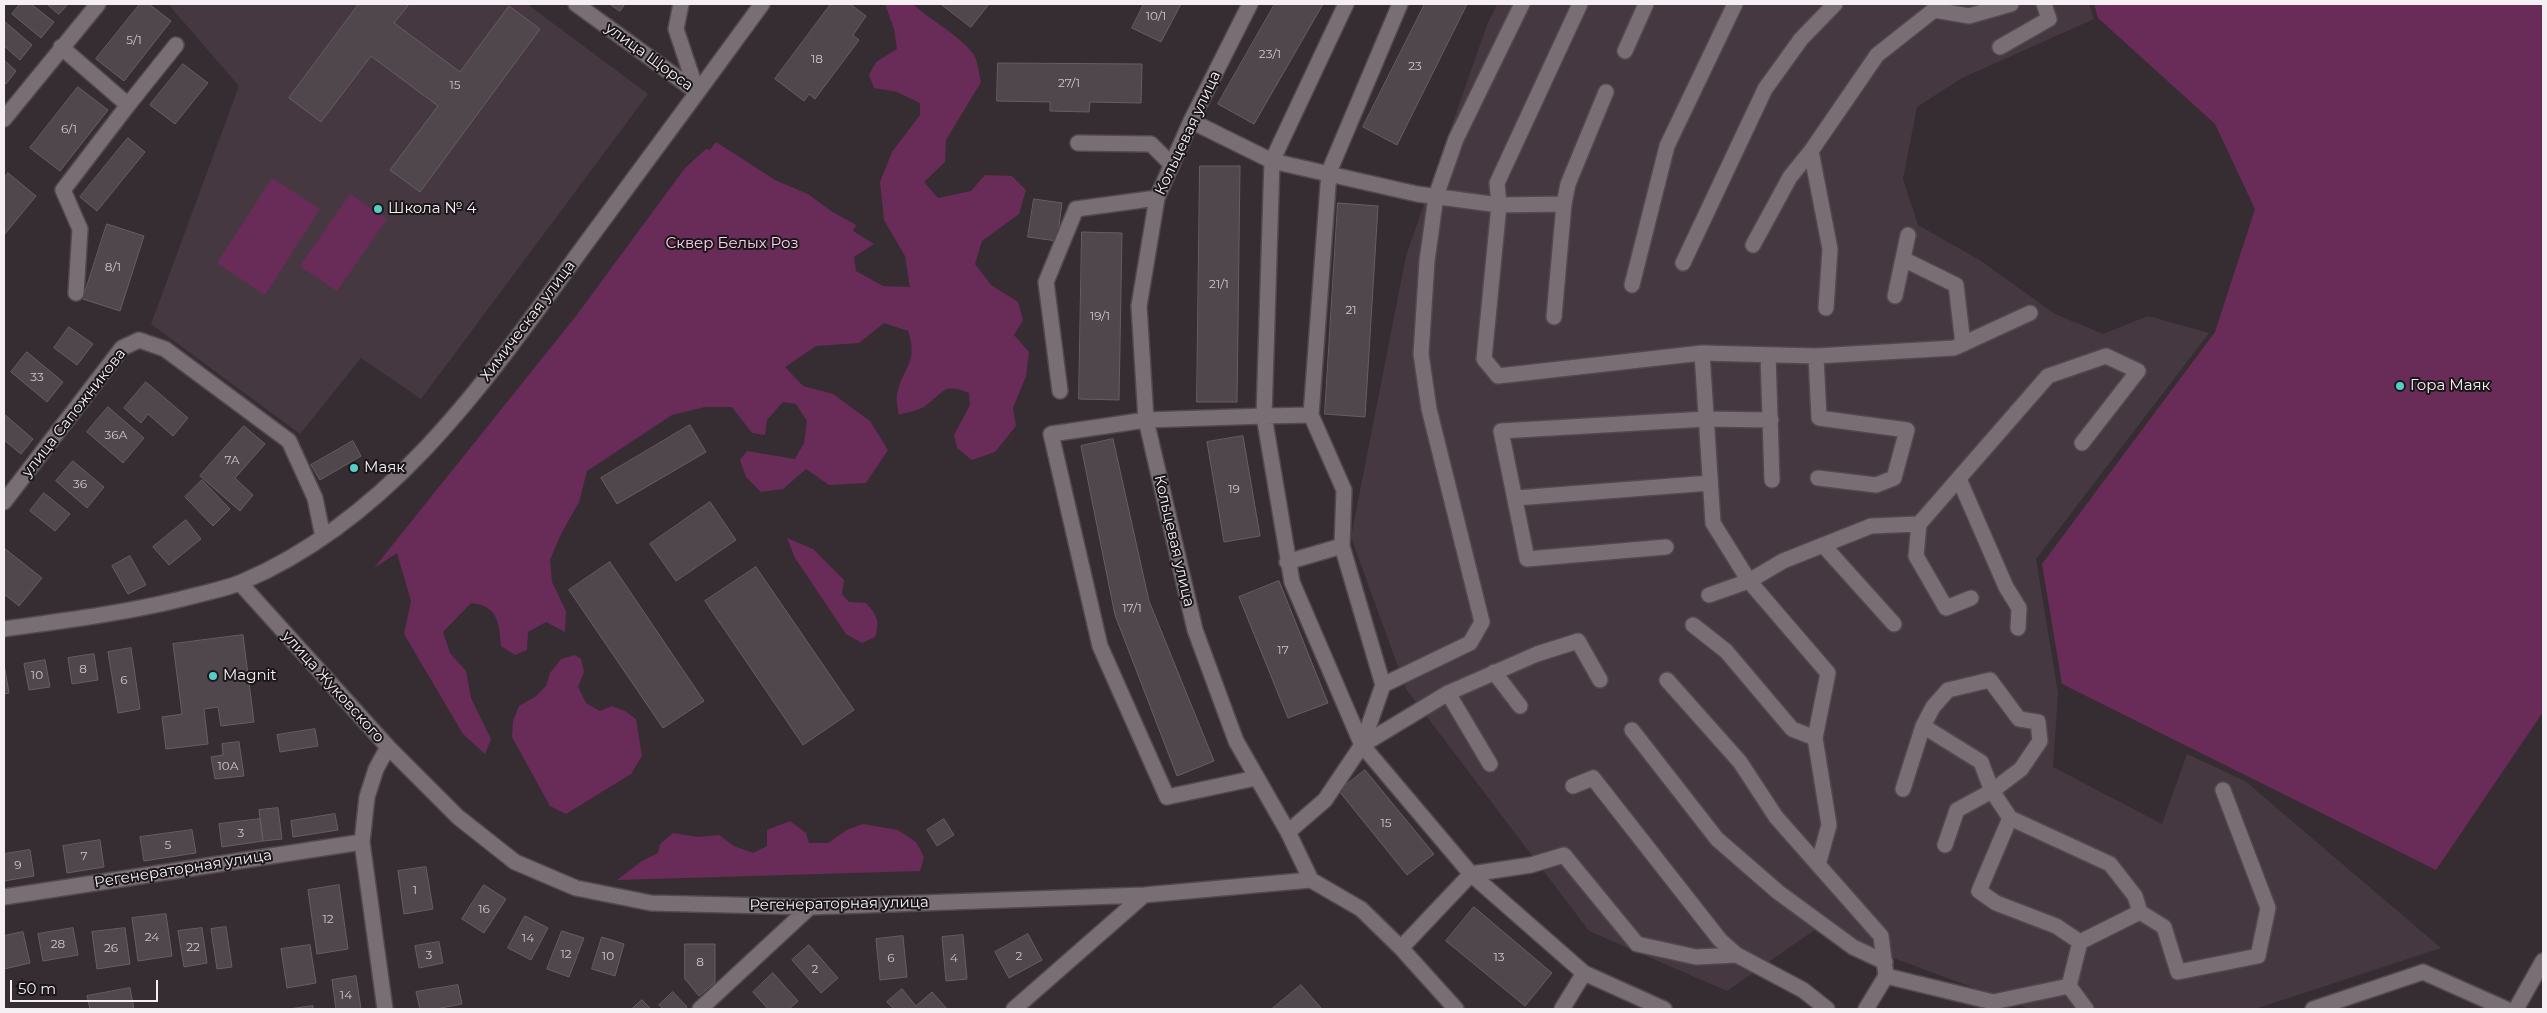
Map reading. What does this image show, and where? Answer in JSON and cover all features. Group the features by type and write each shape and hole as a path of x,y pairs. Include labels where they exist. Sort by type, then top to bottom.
{"street":[{"path":"4,119 98,4"},
{"name":"улица Щорса","path":"576,4 697,92"},
{"path":"681,4 676,29 697,92"},
{"name":"Химическая улица","path":"4,628 109,614 179,600 240,583 282,563 323,537 388,487 444,428 513,344 762,4"},
{"name":"Кольцевая улица","path":"1250,4 1191,121 1157,198 1140,306 1146,420 1195,630 1236,741 1288,832 1311,880"},
{"path":"1346,4 1272,161 1264,416 1287,562 1292,582 1362,745 1470,874 1584,974 1664,1009"},
{"path":"1288,832 1326,800 1362,745 1383,685 1342,546 1344,490 1311,415 1329,172 1400,4"},
{"path":"1383,685 1470,643 1482,622 1429,409 1421,354 1427,261 1436,196 1456,139 1522,4"},
{"path":"1580,4 1497,183 1499,204 1484,360 1498,376 1702,353 1816,356 1954,348 2030,313"},
{"path":"1626,51 1646,4"},
{"path":"1632,286 1667,146 1735,4"},
{"path":"1683,263 1765,89 1801,39 1835,4"},
{"path":"1753,245 1790,177 1811,151 1877,56 1934,7 1969,16 2011,4"},
{"path":"2000,47 2049,19 2044,4"},
{"path":"76,293 80,229 63,190 128,104 176,45"},
{"path":"62,48 128,104"},
{"path":"1554,317 1564,204 1568,184 1606,92"},
{"path":"1191,121 1272,161 1436,196 1499,204 1564,204"},
{"path":"1078,143 1151,144 1172,165"},
{"path":"1811,151 1830,249 1826,308"},
{"path":"1060,390 1046,282 1076,209 1157,198"},
{"path":"1895,296 1908,235"},
{"path":"1903,259 1956,285 1963,344"},
{"name":"улица Сапожникова","path":"4,502 122,348 139,340 165,349 290,441 315,498 323,537"},
{"path":"1702,353 1713,523 1749,581 1828,673 1815,738 1829,825 1818,865"},
{"path":"1768,355 1772,420 1772,480"},
{"path":"1816,356 1819,418 1906,430 1894,478 1876,485 1818,478"},
{"path":"1971,598 1946,608 1916,556 1919,524 2048,376 2106,356 2138,371 2082,443"},
{"path":"1256,778 1167,797 1100,646 1052,434 1146,420 1311,415"},
{"path":"1666,547 1527,559 1501,430 1706,419 1772,420"},
{"path":"1959,479 2006,587 2019,608 2018,628"},
{"path":"1516,498 1710,483"},
{"path":"1709,595 1749,581 1783,561 1871,526 1919,524"},
{"path":"1823,545 1894,624"},
{"path":"1287,562 1342,546"},
{"name":"улица Жуковского","path":"240,583 388,747 376,768 367,797 362,842 385,1009"},
{"path":"1693,626 1726,651 1792,729 1815,738"},
{"path":"1362,745 1448,693 1537,654 1578,641 1600,680"},
{"path":"1494,672 1520,706"},
{"path":"1667,680 1740,762 1776,818 1882,936 1886,969 1866,1009"},
{"path":"1903,789 1922,726 1948,690 1990,680 2019,719 2038,722 2040,741 2020,769 1992,790 1957,810 1945,846"},
{"path":"1448,693 1490,764"},
{"path":"1922,726 1981,762 1992,790 2010,818 2110,864 2135,896 2140,912 2164,927 2178,972 2258,956 2268,908 2223,790"},
{"path":"1632,730 1717,839 1778,892 1852,947 1886,969 1994,1002 2070,986"},
{"name":"Регенераторная улица","path":"388,747 458,817 514,862 576,888 651,903 810,907 1144,895 1311,880"},
{"path":"1573,786 1593,778 1720,940 1737,955 1803,990 1827,1009"},
{"path":"2010,818 1979,891 1996,903 2056,926 2080,942"},
{"name":"Регенераторная улица","path":"4,897 362,842"},
{"path":"1401,948 1470,874 1531,865 1564,855 1637,944 1696,957 1737,955"},
{"path":"1311,880 1361,908 1401,948 1456,1009"},
{"path":"1014,1009 1144,895"},
{"path":"700,1009 810,907"},
{"path":"2080,942 2140,912"},
{"path":"2080,942 2070,986 2086,1009"},
{"path":"2516,1009 2543,961"},
{"path":"2313,1009 2423,972 2506,1009"},
{"path":"1562,1009 1584,974"}],"shaded area":[{"name":"Школа № 4","path":"168,4 527,4 648,94 421,399 361,358 300,434 151,324 239,86"},
{"path":"1497,4 2089,4 2094,19 1962,78 1917,107 1903,179 1918,225 1981,261 2055,314 2103,334 2148,316 2209,333 2036,559 2058,693 2053,767 2162,824 2187,754 2245,781 2441,948 2255,1009 2030,1009 1816,929 1727,991 1589,931 1406,689 1351,537 1406,256 1487,25"}],"green space":[{"name":"Сквер Белых Роз","path":"885,4 913,4 962,41 974,55 981,82 946,140 945,162 924,182 938,198 971,191 985,175 1012,176 1026,190 1019,214 982,241 975,264 991,285 1018,302 1023,320 1014,335 1029,352 1026,376 1013,408 1016,426 995,452 972,460 957,448 954,435 970,405 969,393 949,389 940,393 922,408 899,415 897,395 911,358 911,342 908,331 884,323 859,343 816,346 785,367 803,386 833,394 870,421 888,450 866,483 829,485 806,469 783,489 761,492 746,477 740,460 747,451 795,459 804,443 807,421 796,404 783,402 767,420 765,435 752,433 732,407 705,407 672,415 587,471 579,502 560,536 550,560 552,582 566,611 565,632 546,622 528,632 527,650 515,655 501,646 498,623 492,612 480,605 471,603 443,632 450,653 466,671 471,698 491,739 485,754 463,734 404,634 411,601 397,553 374,568 576,316 685,168 706,149 710,150 716,142 775,180 808,194 831,211 856,225 853,231 874,244 854,257 856,271 883,286 910,287 905,256 884,220 880,182 892,152 920,115 920,103 897,92 874,88 869,75 876,62 897,49 894,29"},
{"path":"2094,4 2543,4 2543,712 2436,870 2062,684 2042,564 2215,332 2255,209 2215,124 2098,18"},
{"path":"272,178 320,209 265,295 217,263"},
{"path":"350,194 387,219 337,291 300,266"},
{"path":"787,538 813,549 844,580 842,594 849,602 866,603 876,618 875,637 862,643 846,634 795,558"},
{"path":"575,655 581,659 584,672 578,687 586,703 600,711 612,706 625,711 636,719 642,756 631,774 566,814 550,806 512,737 513,721 519,706 535,697 546,686 550,673 561,659"},
{"path":"790,821 806,833 809,843 828,843 847,830 863,824 898,830 916,842 924,857 920,871 617,880 642,861 658,853 660,844 673,833 698,837 719,835 734,846 753,853 767,846 767,830"}],"building":[{"path":"20,4 31,4 54,22 41,38 12,14"},
{"path":"47,4 68,4 59,14"},
{"path":"140,4 149,4 171,21 124,81 96,59"},
{"path":"359,4 409,4 394,23 460,72 509,6 540,29 420,192 390,170 438,106 371,56 321,122 289,98"},
{"path":"610,4 625,4 620,11"},
{"path":"831,4 850,4 866,16 853,35 859,40 815,99 809,94 804,101 775,79"},
{"path":"941,4 989,4 971,27"},
{"path":"1144,4 1181,4 1161,42 1132,28"},
{"path":"1275,4 1323,4 1254,124 1218,104"},
{"path":"1425,4 1467,4 1397,145 1363,127"},
{"path":"4,21 32,45 20,60 4,46"},
{"path":"4,60 16,71 6,84 4,82"},
{"path":"998,63 1142,64 1141,103 1090,102 1089,112 1050,111 1050,102 997,101"},
{"path":"183,64 208,83 175,124 150,105"},
{"path":"78,87 108,110 60,171 30,148"},
{"path":"128,138 145,152 97,211 80,197"},
{"path":"1200,166 1240,166 1237,402 1197,402"},
{"path":"8,173 36,196 4,235 4,179"},
{"path":"1034,199 1062,203 1057,241 1028,237"},
{"path":"1338,203 1378,206 1365,417 1325,414"},
{"path":"107,224 144,236 120,311 83,299"},
{"path":"1082,232 1122,233 1119,400 1079,399"},
{"path":"69,327 93,344 77,365 54,348"},
{"path":"27,352 63,382 47,402 11,372"},
{"path":"146,382 188,418 173,436 148,414 141,423 124,408"},
{"path":"108,407 144,438 123,463 87,432"},
{"path":"4,414 33,439 21,454 4,440"},
{"path":"690,425 706,452 617,504 601,478"},
{"path":"244,426 265,444 235,478 253,495 240,511 200,476"},
{"path":"1243,436 1260,536 1224,542 1207,442"},
{"path":"1113,439 1149,601 1214,761 1177,776 1115,615 1081,446"},
{"path":"353,441 361,456 320,480 311,465"},
{"path":"73,461 104,487 87,508 56,481"},
{"path":"202,480 230,509 213,526 185,497"},
{"path":"44,493 70,514 55,531 30,511"},
{"path":"710,502 736,540 676,581 650,544"},
{"path":"186,520 201,539 169,565 153,547"},
{"path":"4,548 42,578 19,606 4,594"},
{"path":"130,556 146,585 128,594 112,566"},
{"path":"610,562 704,701 663,728 569,590"},
{"path":"756,567 854,710 803,745 705,601"},
{"path":"1279,581 1328,703 1288,718 1239,597"},
{"name":"Magnit","path":"243,635 254,722 221,726 218,707 204,709 208,744 166,749 162,717 182,714 173,644"},
{"path":"131,648 140,709 118,713 108,652"},
{"path":"94,654 98,680 72,684 68,658"},
{"path":"45,660 50,687 29,690 24,664"},
{"path":"4,664 9,693 4,694"},
{"path":"315,729 318,746 280,752 277,735"},
{"path":"239,742 244,776 215,779 211,757 223,755 222,744"},
{"path":"1365,770 1434,854 1407,875 1339,791"},
{"path":"278,808 282,839 263,841 259,810"},
{"path":"335,814 338,830 293,837 291,821"},
{"path":"260,819 263,841 222,847 219,824"},
{"path":"944,819 954,835 937,846 927,830"},
{"path":"192,830 196,853 144,861 140,837"},
{"path":"100,840 104,867 67,873 63,846"},
{"path":"30,850 34,876 4,881 4,854"},
{"path":"426,867 433,909 404,914 398,871"},
{"path":"339,885 348,949 317,954 308,890"},
{"path":"484,885 506,899 484,933 462,919"},
{"path":"1474,907 1552,973 1525,1006 1446,941"},
{"path":"166,914 172,956 138,961 132,918"},
{"path":"525,916 548,928 531,960 508,948"},
{"path":"226,927 232,967 217,969 211,929"},
{"path":"73,928 78,955 43,961 38,934"},
{"path":"125,928 130,964 97,969 92,932"},
{"path":"202,928 207,963 184,967 178,931"},
{"path":"562,931 584,938 569,977 547,969"},
{"path":"23,932 30,963 4,969 4,936"},
{"path":"1028,934 1042,960 1009,978 995,952"},
{"path":"963,935 967,979 946,981 942,937"},
{"path":"903,936 907,977 880,980 876,939"},
{"path":"602,937 624,944 615,976 592,969"},
{"path":"439,942 443,963 419,968 415,946"},
{"path":"685,944 715,944 715,982 699,996 685,979"},
{"path":"310,945 316,983 287,988 281,949"},
{"path":"809,945 838,978 821,993 792,960"},
{"path":"773,973 798,1001 789,1009 768,1009 753,992"},
{"path":"356,976 361,1009 336,1009 332,980"},
{"path":"458,985 462,1004 435,1009 420,1009 416,992"},
{"path":"1301,985 1322,1009 1272,1009"},
{"path":"130,988 134,1009 90,1009 87,996"},
{"path":"902,989 916,1006 932,992 947,1009 894,1009 887,1002"},
{"path":"673,992 687,1007 685,1009 663,1009 659,1005"},
{"path":"642,1000 651,1009 632,1009"},
{"path":"313,1006 313,1009 289,1009"}],"place":[{"name":"Школа № 4","path":"378,209"},
{"name":"Гора Маяк","path":"2400,386"},
{"name":"Маяк","path":"354,468"},
{"name":"Magnit","path":"213,676"}]}
